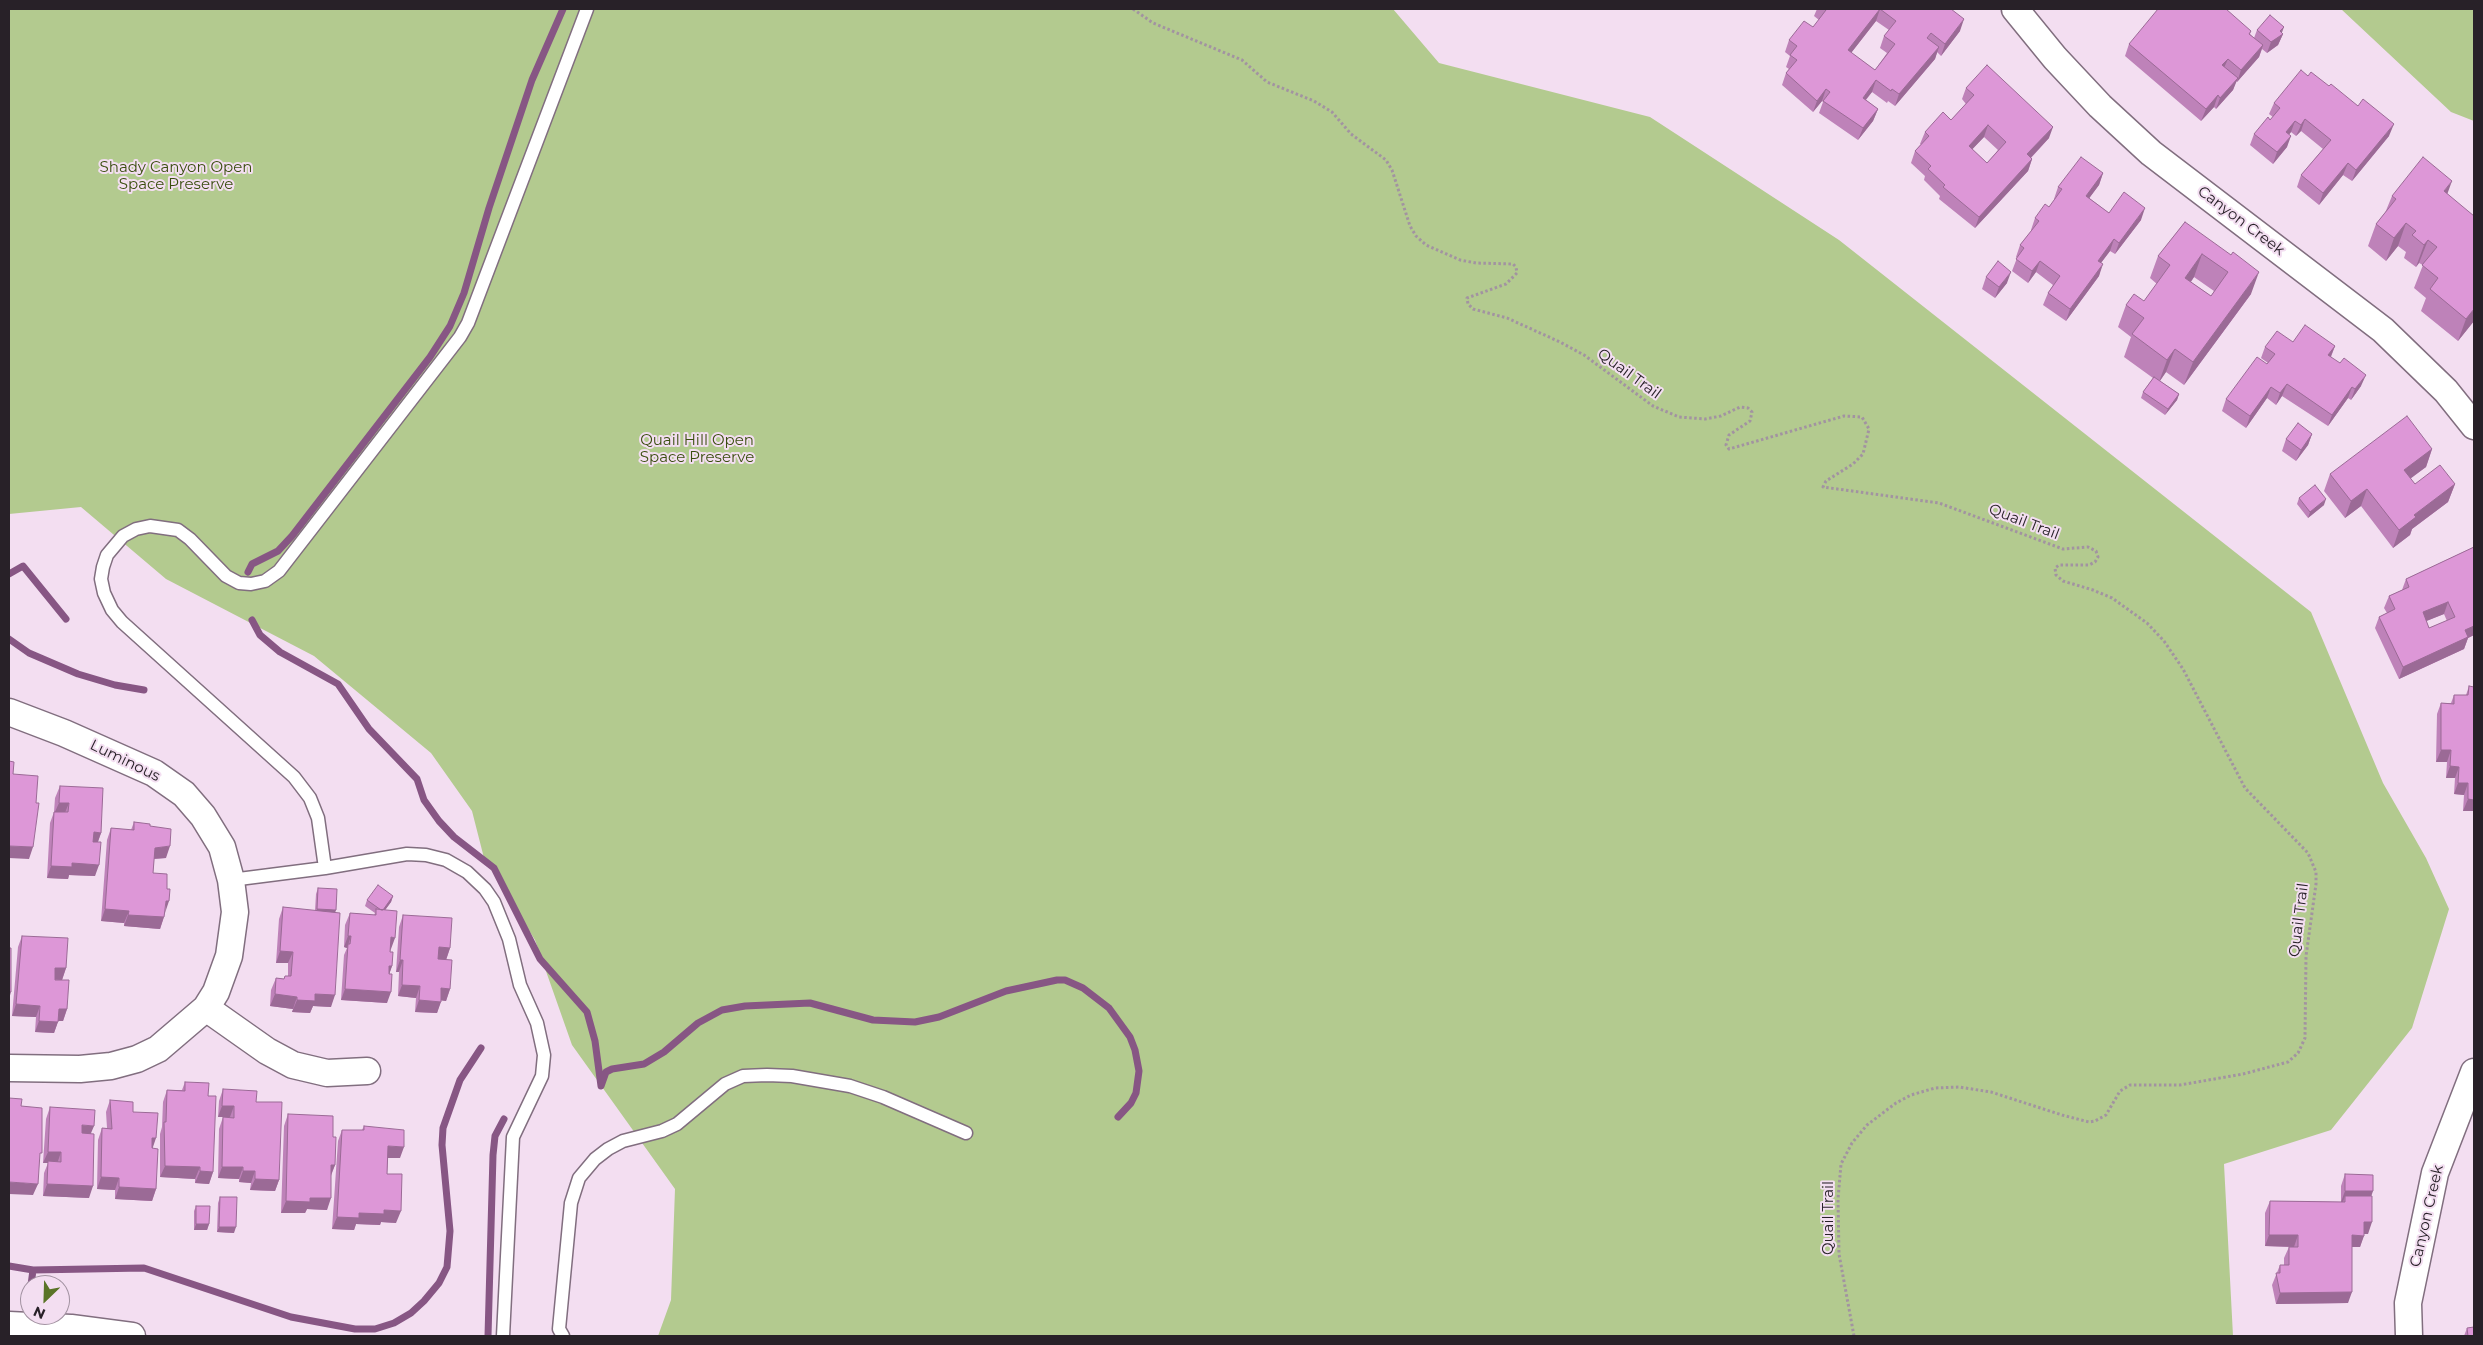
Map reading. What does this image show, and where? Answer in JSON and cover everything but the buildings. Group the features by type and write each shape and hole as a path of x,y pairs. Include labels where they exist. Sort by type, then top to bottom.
{"street":[{"name":"Canyon Creek","path":"2015,9 2055,58 2100,106 2151,153 2383,330 2446,391 2474,426"},
{"name":"Luminous","path":"9,712 154,773 184,794 210,826 222,847 231,880 235,912 229,956 216,992 206,1008 158,1049 137,1059 111,1066 80,1069 9,1068"},
{"path":"206,1008 267,1051 293,1064 327,1073 367,1071"},
{"name":"Canyon Creek","path":"2409,1336 2408,1304 2435,1172 2474,1072"},
{"path":"9,1325 71,1328 132,1336"}],"lane":[{"path":"324,868 318,818 310,798 294,778 122,622 112,610 104,593 101,579 103,567 107,555 124,536 136,529 150,526 178,530 190,539 226,576 239,582 251,584 265,581 279,571 460,337 468,323 587,9"},
{"path":"231,880 324,868 407,854 446,860 467,872 485,889 501,916 520,985 537,1023 544,1055 542,1076 513,1136 503,1336"},
{"path":"563,1336 559,1330 571,1203 580,1178 595,1159 608,1149 623,1141 662,1131 677,1124 726,1084 743,1076 767,1075 792,1076 850,1086 883,1097 966,1133"}],"path":[{"name":"Quail Trail","path":"1134,9 1153,24 1242,60 1267,82 1314,100 1332,112 1351,134 1386,160 1392,170 1410,226 1416,236 1426,245 1447,256 1468,262 1509,264 1516,267 1517,273 1506,284 1468,298 1468,304 1473,309 1507,318 1560,342 1584,356 1653,406 1679,417 1705,419 1720,416 1740,407 1748,408 1752,412 1750,420 1730,435 1726,445 1729,449 1844,416 1862,417 1869,429 1863,454 1853,464 1826,481 1823,487 1939,503 2063,549 2088,546 2092,548 2098,554 2095,562 2059,565 2055,568 2056,575 2063,581 2112,598 2147,623 2169,647 2183,669 2245,788 2258,804 2305,848 2314,865 2316,884 2306,956 2306,1030 2303,1045 2293,1058 2269,1068 2180,1084 2130,1085 2120,1091 2106,1115 2089,1122 1991,1092 1960,1087 1935,1088 1911,1095 1896,1103 1880,1114 1856,1137 1841,1164 1838,1199 1839,1254 1854,1336"}],"green space":[{"name":"Quail Hill Open Space Preserve","path":"9,9 1393,9 1439,63 1650,117 1839,240 2311,612 2383,783 2426,858 2449,909 2412,1028 2331,1130 2224,1164 2233,1336 658,1336 671,1300 675,1189 572,1045 535,940 484,858 472,811 431,753 314,656 166,579 81,507 9,514"},
{"path":"2341,9 2474,9 2474,121 2451,112"}],"waterway":[{"path":"248,572 252,564 278,551 292,536 430,357 450,326 464,293 489,208 532,80 563,9"},
{"path":"9,574 23,566 66,619"},
{"path":"252,620 260,635 280,652 338,684 369,729 417,779 424,800 439,821 454,837 494,868 540,959 587,1012 595,1041 601,1086 606,1072 612,1069 644,1064 664,1052 698,1023 722,1010 745,1006 810,1003 873,1020 915,1022 939,1017 1006,991 1065,980 1083,988 1109,1008 1130,1037 1135,1050 1139,1071 1136,1093 1131,1103 1118,1117"},
{"path":"9,639 29,653 78,674 115,685 144,690"},
{"path":"9,1266 33,1270 144,1268 291,1317 355,1329 375,1329 394,1323 411,1313 424,1301 439,1283 447,1267 450,1231 442,1145 443,1128 460,1080 481,1048"},
{"path":"488,1336 493,1155 495,1136 504,1119"},
{"path":"32,1275 33,1270"}],"park label":[{"name":"Shady Canyon Open Space Preserve","path":"176,176"}]}
